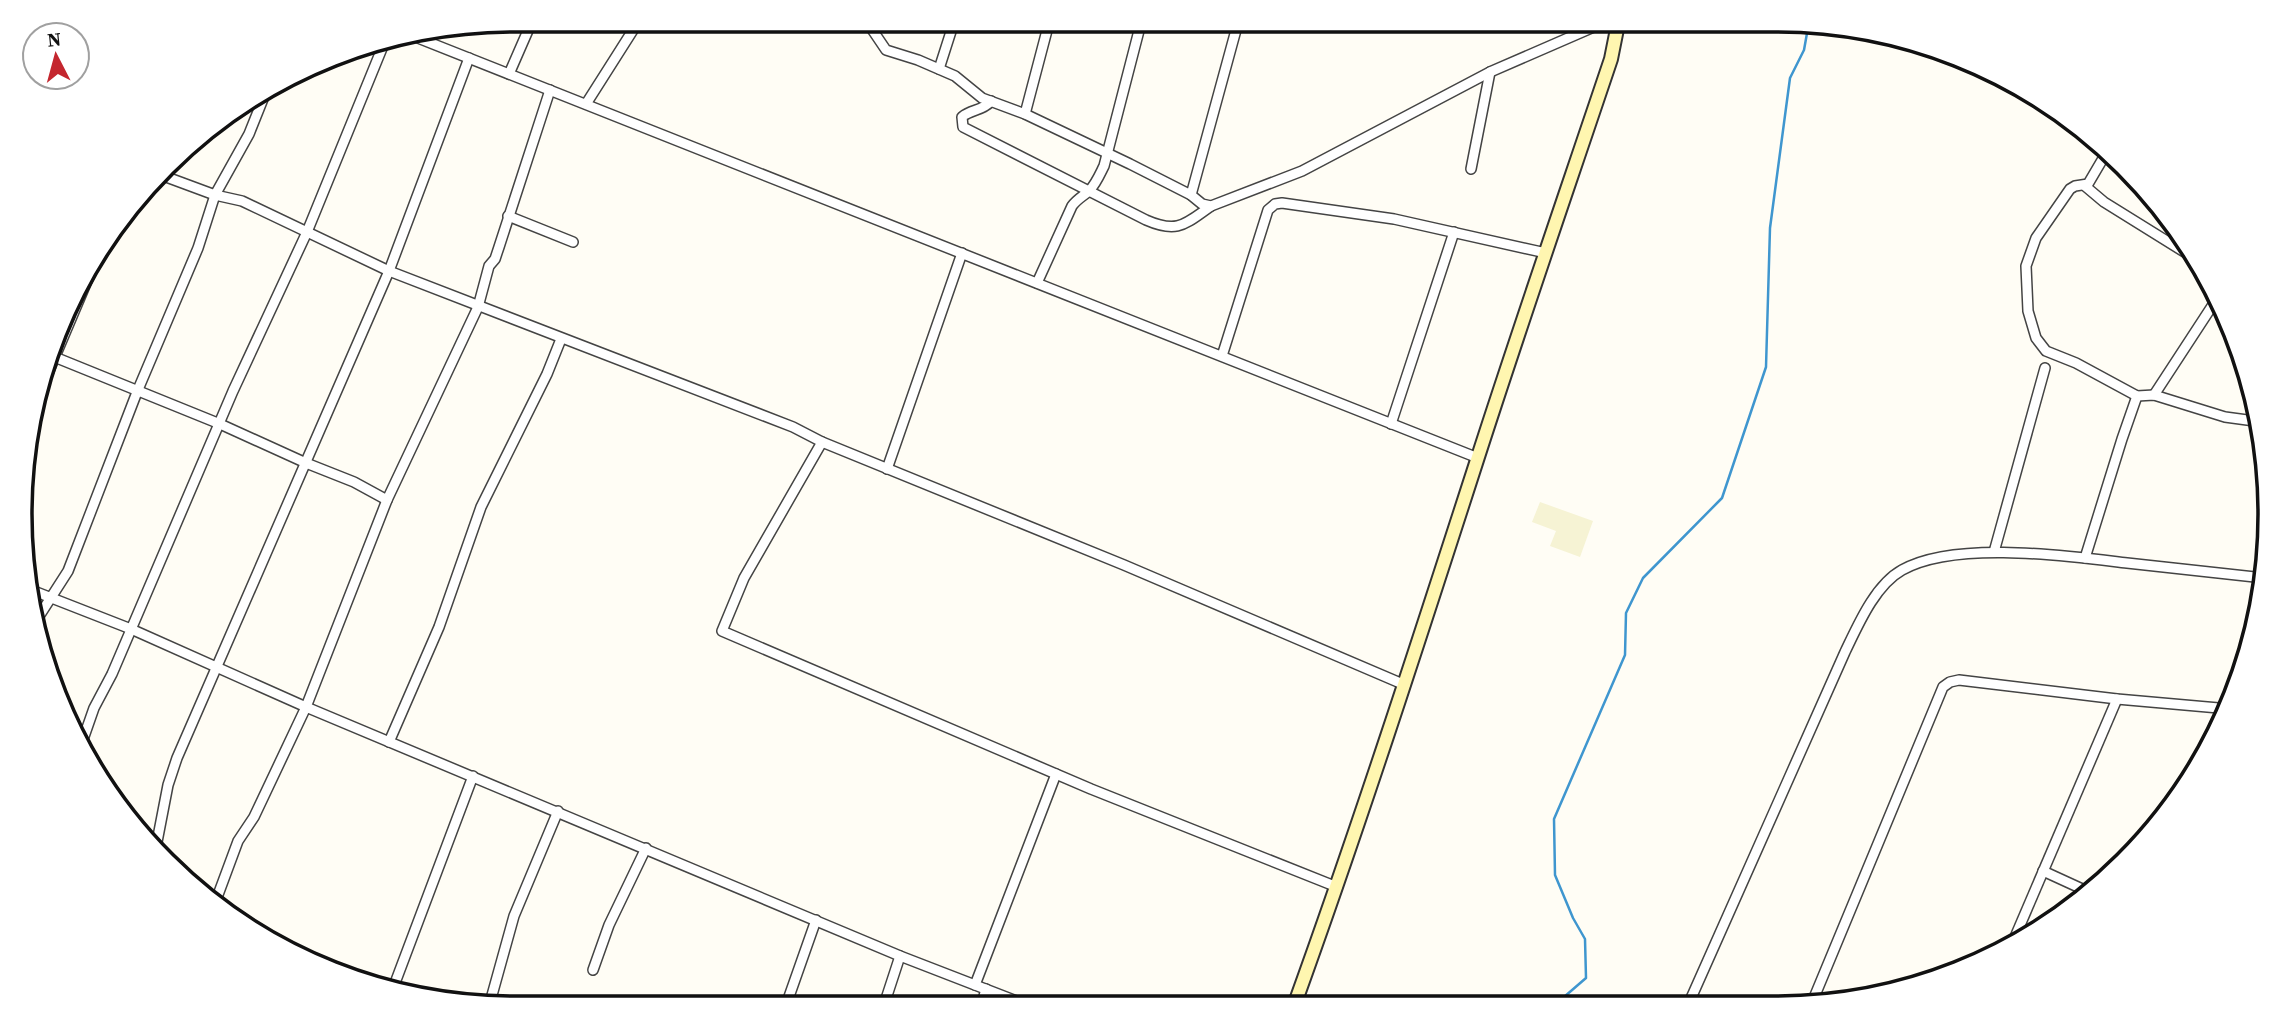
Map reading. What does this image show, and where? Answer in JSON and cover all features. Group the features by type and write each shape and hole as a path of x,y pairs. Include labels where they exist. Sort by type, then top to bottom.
{"street":[{"path":"509,74 527,32"},
{"path":"586,104 632,32"},
{"path":"874,32 886,50 955,76 982,98 1025,114 1191,195 1202,204 1212,206"},
{"path":"939,69 951,32"},
{"path":"1025,114 1047,32"},
{"path":"1037,283 1072,206 1077,198 1088,192 1104,166 1139,32"},
{"path":"1191,195 1235,32"},
{"path":"991,101 962,117 963,127 1017,152 1088,192 1163,227 1176,227 1212,206 1302,172 1490,72 1582,32"},
{"path":"1298,996 1405,685 1611,59 1616,32"},
{"path":"425,40 1478,458"},
{"path":"85,734 238,379 307,232 381,50"},
{"path":"158,839 168,785 177,758 390,271 468,58"},
{"path":"1471,169 1490,72"},
{"path":"218,895 238,841 254,817 306,708 387,500 478,307 489,266 495,259 550,90"},
{"path":"42,611 68,571 137,393 198,248 215,195 249,134 261,103"},
{"path":"2085,186 2103,159"},
{"path":"168,178 215,195 242,201 390,271 793,427 821,442 1124,565 1405,685"},
{"path":"2178,248 2104,202 2085,186 2070,189 2036,238 2026,266 2028,311 2036,338 2046,351 2076,363 2137,396 2154,396 2225,417 2249,420"},
{"path":"1222,356 1268,210 1275,204 1394,219 1546,253"},
{"path":"508,216 572,242"},
{"path":"1391,424 1454,232"},
{"path":"887,469 962,253"},
{"path":"2154,396 2212,307"},
{"path":"389,742 439,627 481,507 547,374 561,339"},
{"path":"57,359 220,424 354,482 387,500"},
{"path":"1994,552 2045,368"},
{"path":"2085,558 2137,396"},
{"path":"821,442 744,578 722,631 1056,774 1337,887"},
{"path":"1692,996 1845,652 1870,601 1899,571 1920,562 1994,552 2085,558 2254,577"},
{"path":"39,593 131,629 306,708 900,956 1004,996"},
{"path":"1815,994 1943,687 1950,682 1959,680 2218,708"},
{"path":"2017,932 2117,699"},
{"path":"975,985 1056,774"},
{"path":"397,982 473,776"},
{"path":"492,995 514,916 558,811"},
{"path":"593,970 609,925 646,848"},
{"path":"2043,872 2080,888"},
{"path":"789,996 816,920"},
{"path":"887,996 900,956"},
{"path":"984,996 986,989"}],"shaded area":[{"path":"1540,502 1593,521 1580,557 1550,546 1556,531 1532,522"}],"waterway":[{"path":"1565,996 1586,978 1585,939 1555,875 1554,819 1625,655 1626,613 1643,578 1722,498 1766,367 1770,228 1790,78 1804,50 1807,33"}]}
